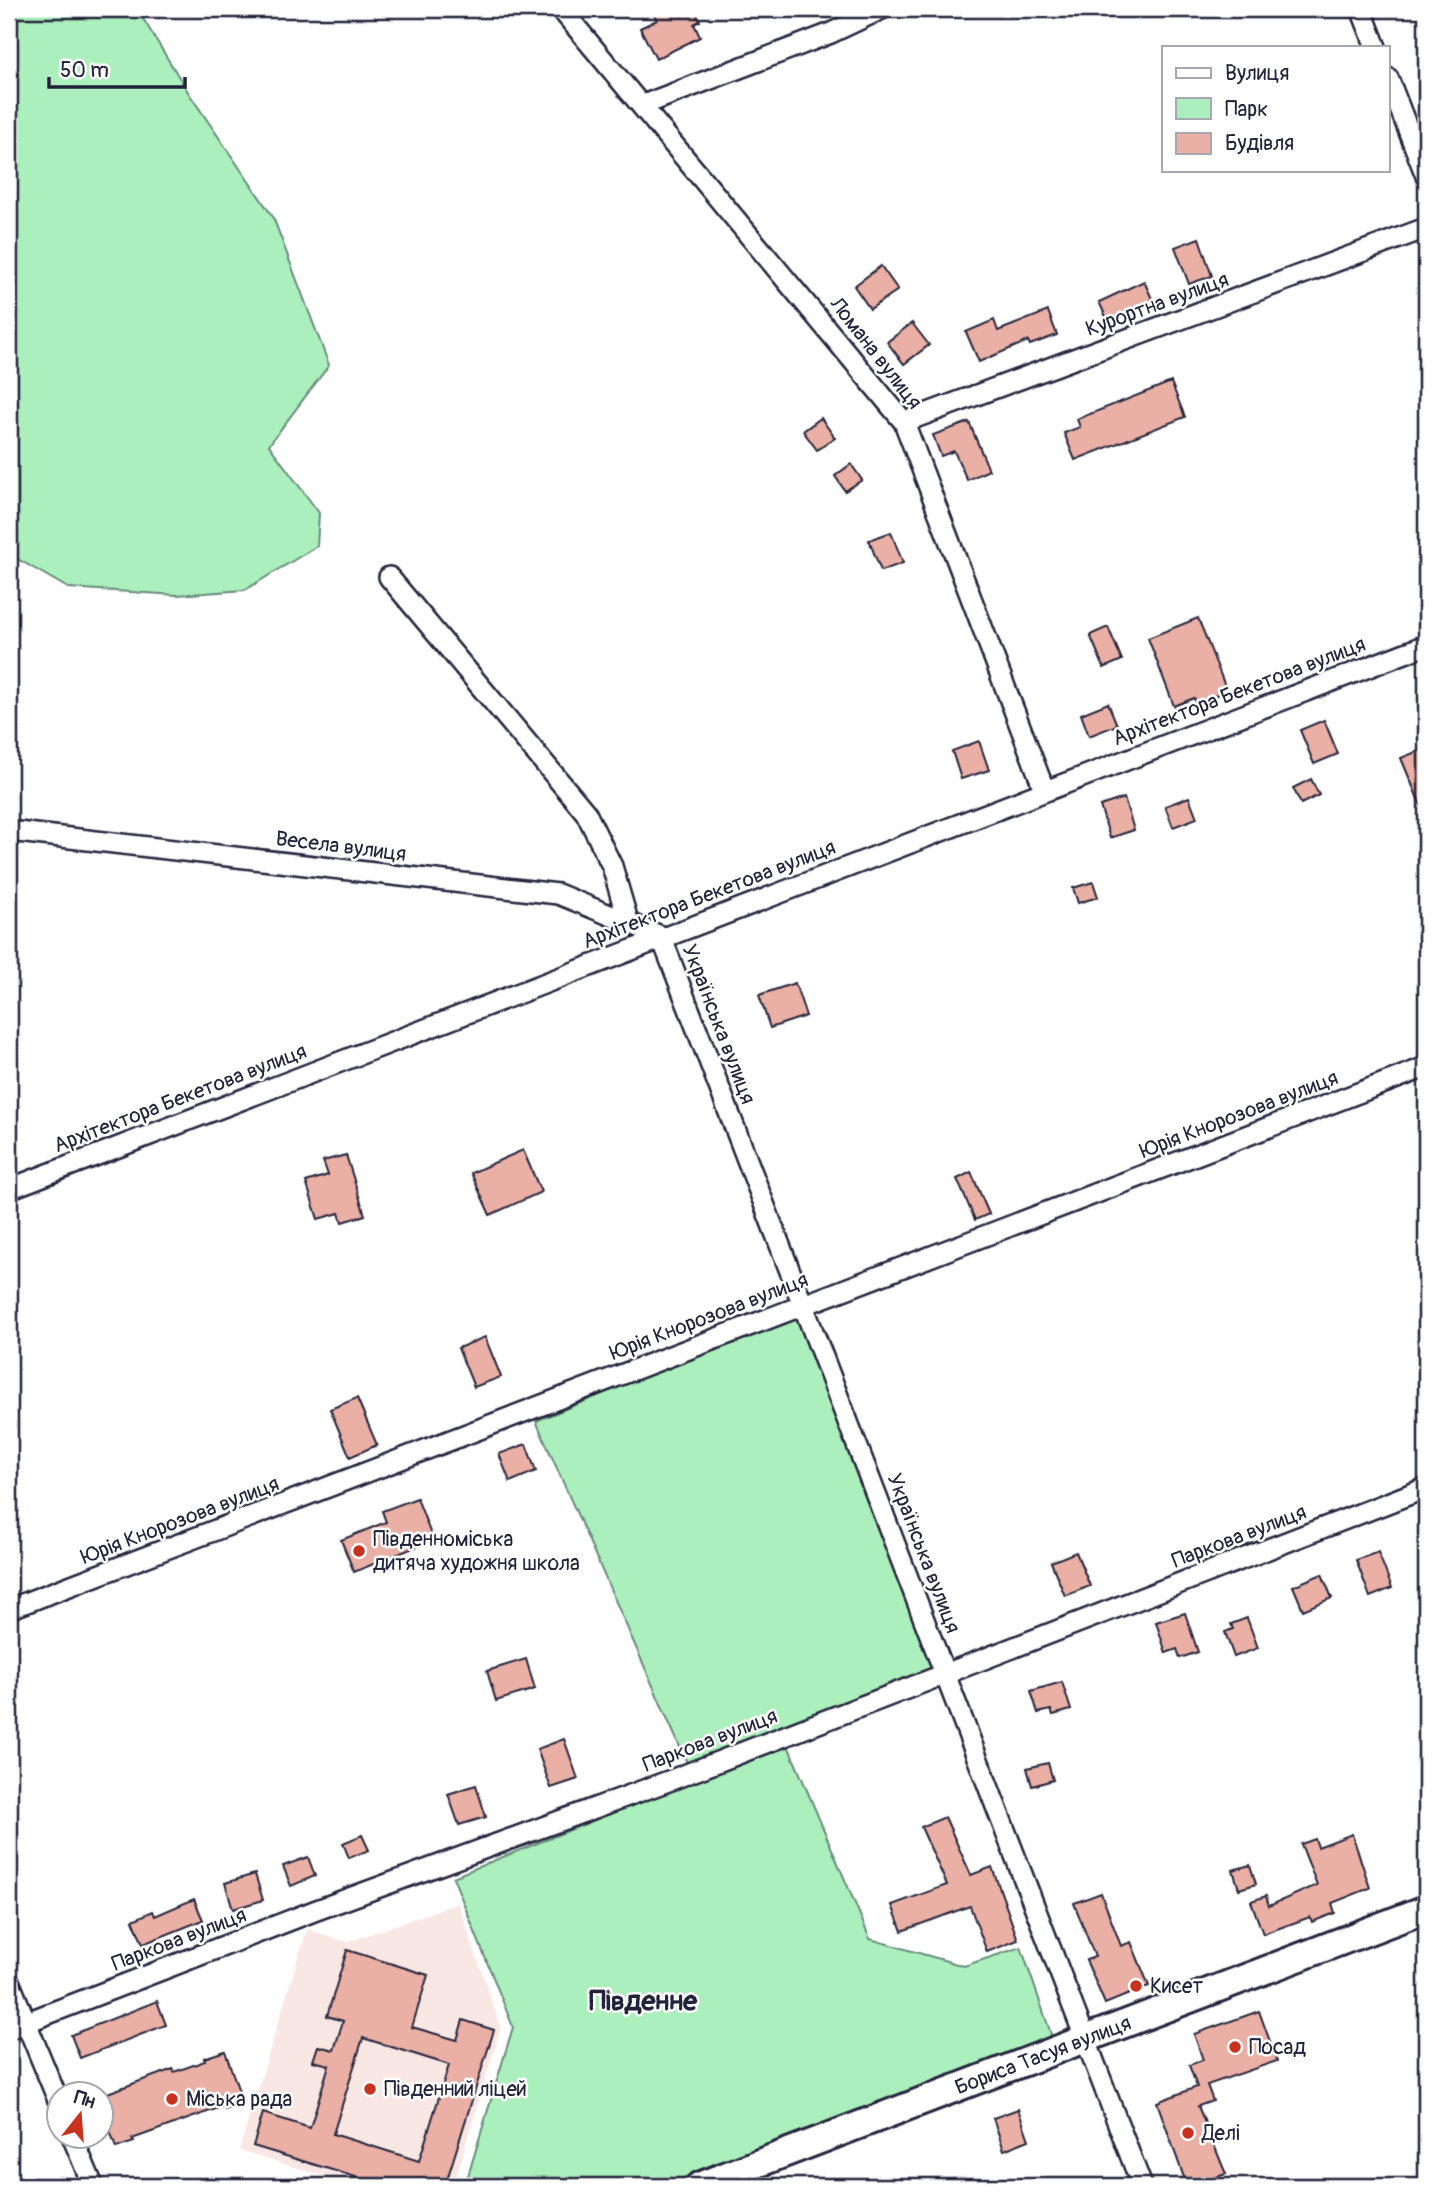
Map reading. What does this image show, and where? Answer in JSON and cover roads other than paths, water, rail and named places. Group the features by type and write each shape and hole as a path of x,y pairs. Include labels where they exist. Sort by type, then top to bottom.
{"street":[{"name":"Ломана вулиця","path":"561,9 904,422 1044,789"},
{"path":"643,105 831,33 882,9"},
{"path":"1361,9 1376,46"},
{"path":"1390,83 1426,176"},
{"name":"Курортна вулиця","path":"904,422 1426,228"},
{"path":"389,577 586,813 612,866 628,921"},
{"name":"Архітектора Бекетова вулиця","path":"9,1189 661,936 1426,645"},
{"name":"Весела вулиця","path":"9,831 558,894 661,936"},
{"name":"Українська вулиця","path":"661,936 1142,2186"},
{"name":"Юрія Кнорозова вулиця","path":"9,1609 1426,1067"},
{"name":"Паркова вулиця","path":"17,2026 302,1915 671,1780 1426,1488"},
{"name":"Бориса Тасуя вулиця","path":"699,2186 1426,1909"},
{"path":"9,1981 17,2026 46,2080"},
{"path":"78,2150 93,2186"}],"place":[{"name":"Південноміська дитяча художня школа","path":"359,1551"},
{"name":"Кисет","path":"1136,1986"},
{"name":"Посад","path":"1235,2047"},
{"name":"Південний ліцей","path":"370,2089"},
{"name":"Міська рада","path":"172,2099"},
{"name":"Делі","path":"1188,2133"}],"district":[{"name":"Південне","path":"643,2000"}]}
